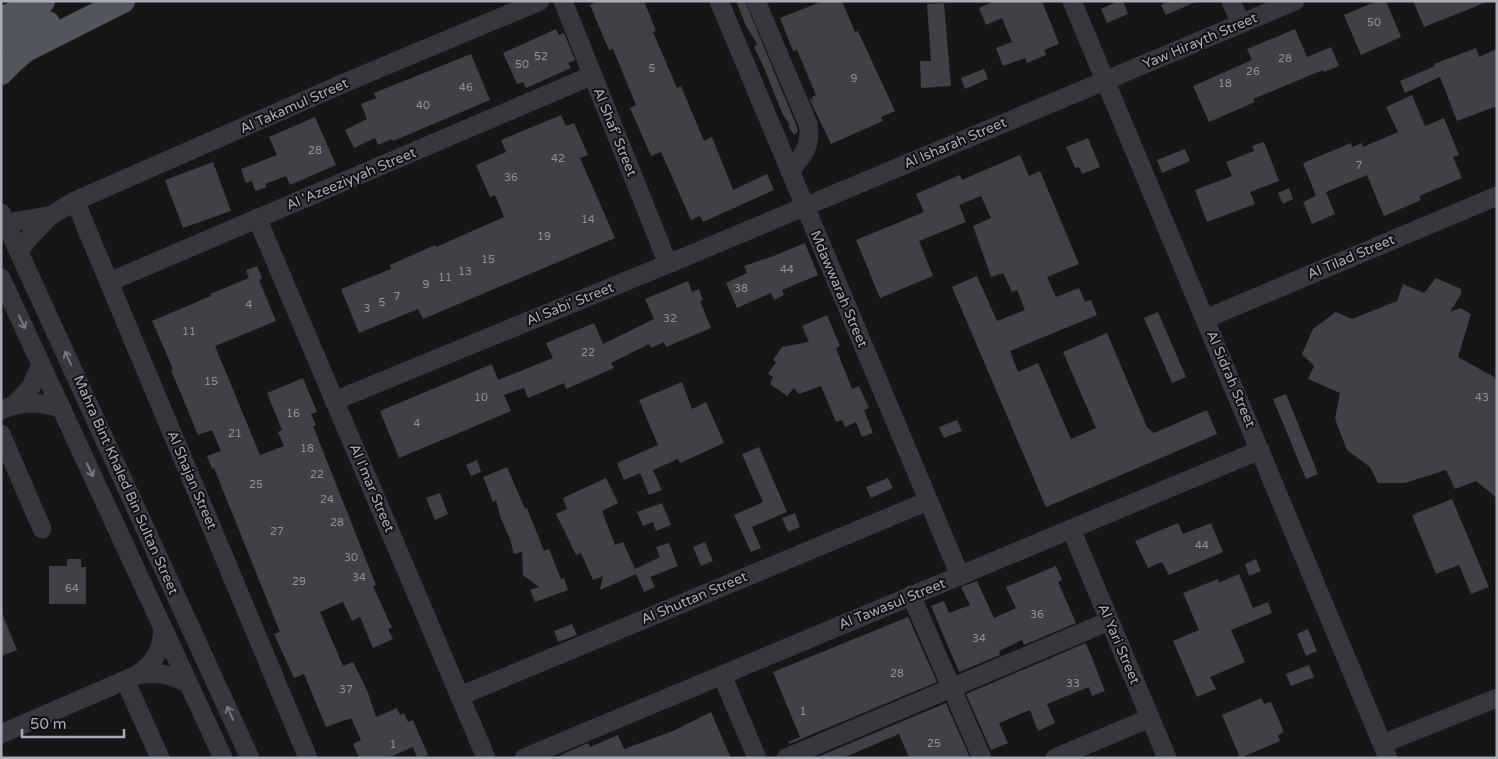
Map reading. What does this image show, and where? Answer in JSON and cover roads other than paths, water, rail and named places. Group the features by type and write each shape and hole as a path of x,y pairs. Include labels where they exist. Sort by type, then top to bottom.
{"main road":[{"path":"1,19 43,1"},
{"path":"1,42 102,1"},
{"path":"1,73 26,50 123,1"}],"street":[{"name":"Al Takamul Street","path":"20,251 30,237 50,216 75,201 540,1"},
{"name":"Al Shaf' Street","path":"563,1 668,264"},
{"name":"Mdawwarah Street","path":"719,1 960,576"},
{"path":"756,1 810,131 805,154 790,171"},
{"name":"Al Sidrah Street","path":"1072,1 1385,751"},
{"path":"1231,1 1241,24"},
{"name":"Yaw Hirayth Street","path":"1106,80 1295,1"},
{"name":"Al 'Azeeziyyah Street","path":"109,282 593,76"},
{"name":"Al Isharah Street","path":"805,206 1106,80"},
{"name":"Al Tilad Street","path":"1205,319 1497,196"},
{"name":"Al Shajan Street","path":"75,201 308,758"},
{"name":"Al Sabi' Street","path":"334,401 805,206"},
{"name":"Al Takamul Street","path":"4,218 50,216"},
{"name":"Mahra Bint Khaled Bin Sultan Street","path":"4,218 250,758"},
{"name":"Al I'mar Street","path":"257,218 486,758"},
{"name":"Mahra Bint Khaled Bin Sultan Street","path":"1,278 223,758"},
{"path":"8,407 31,387 41,365"},
{"path":"8,407 38,403 62,409"},
{"path":"1,434 42,529"},
{"name":"Al Tawasul Street","path":"524,758 1260,450"},
{"name":"Al Shuttan Street","path":"460,696 928,501"},
{"name":"Al Yari Street","path":"1071,529 1167,758"},
{"path":"911,595 982,758"},
{"path":"786,758 952,689 1109,620"},
{"path":"131,678 154,661 159,651 163,629"},
{"path":"1,734 131,678 158,673 179,678 189,684"},
{"path":"722,675 757,758"},
{"path":"131,678 160,758"},
{"path":"1385,751 1497,698"},
{"path":"1055,758 1150,718"}]}
